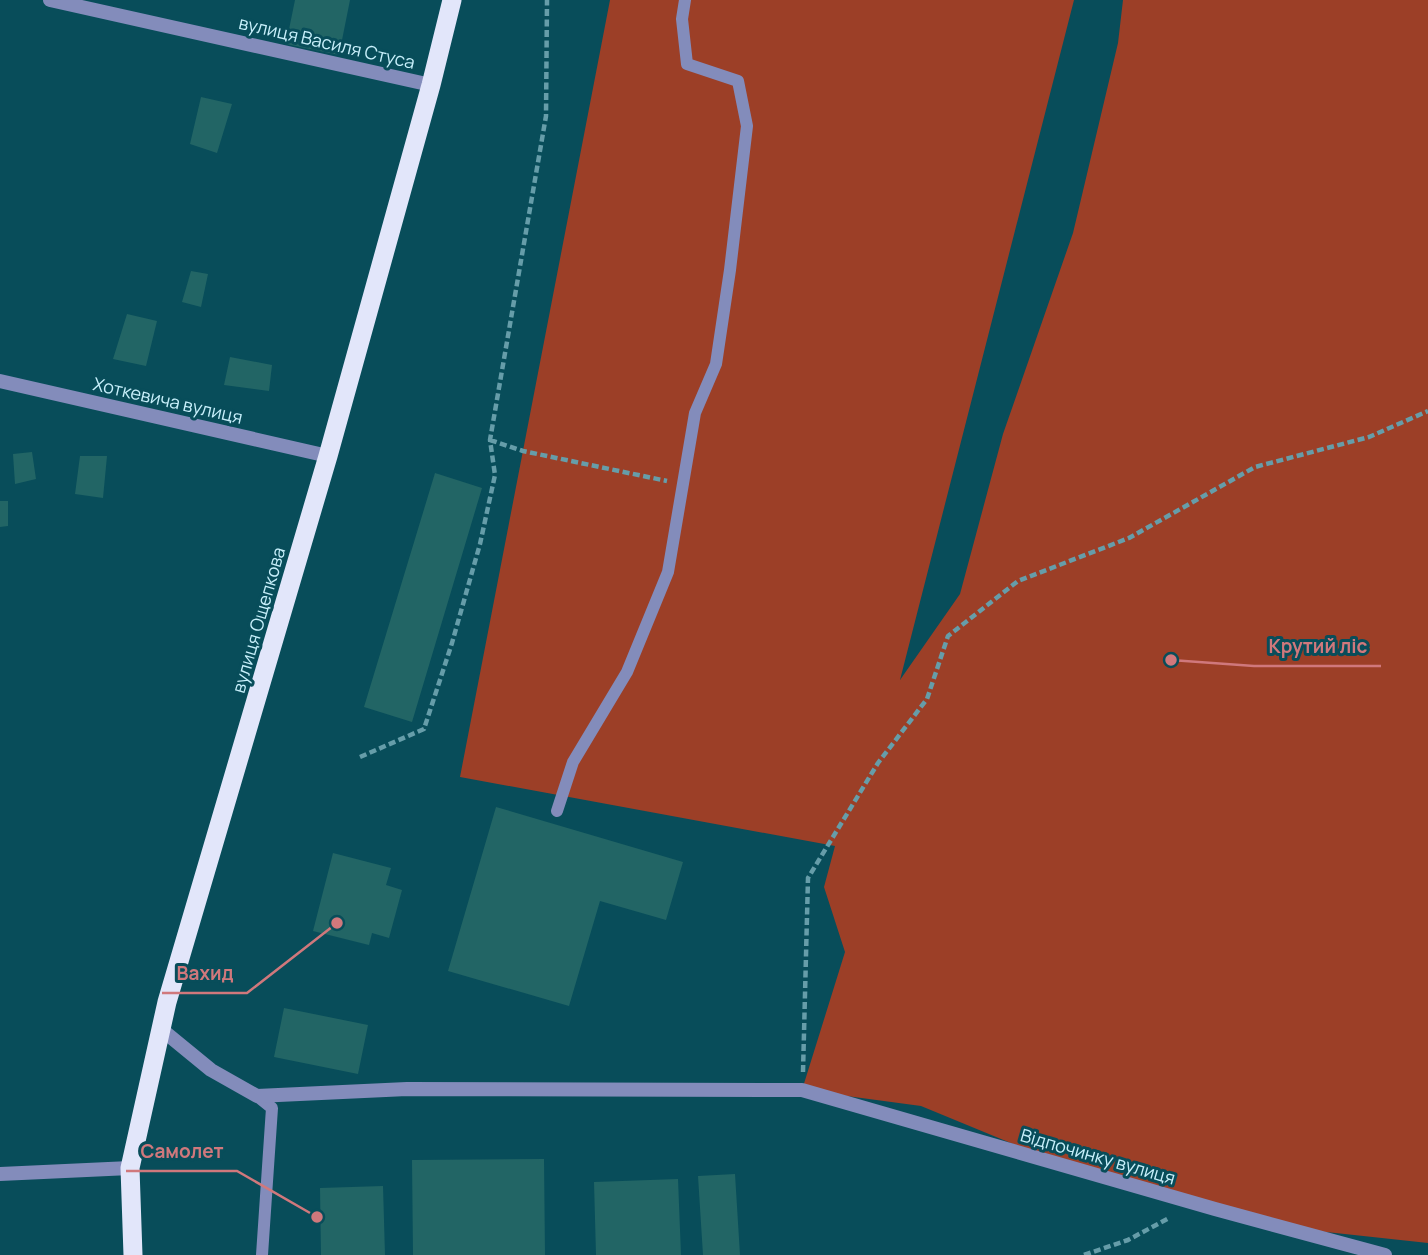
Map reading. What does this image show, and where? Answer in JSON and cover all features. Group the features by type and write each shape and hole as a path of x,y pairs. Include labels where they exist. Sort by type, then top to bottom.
{"highway":[{"name":"вулиця Ощепкова","path":"133,1255 130,1168 167,1002 328,456 452,0"}],"street":[{"name":"вулиця Василя Стуса","path":"50,0 431,85"},
{"name":"Хоткевича вулиця","path":"0,381 328,456"},
{"path":"161,1029 211,1070 257,1096"},
{"name":"Відпочинку вулиця","path":"257,1096 407,1089 802,1090 1385,1255"},
{"path":"0,1174 130,1168"}],"lane":[{"path":"557,811 573,762 626,672 668,572 695,413 716,364 747,126 738,81 687,64 682,19 685,0"},
{"path":"257,1096 272,1108 262,1255"}],"path":[{"path":"360,757 424,729 480,544 495,475 490,440 546,116 547,0"},
{"path":"802,1090 808,878 878,763 927,699 948,636 1018,581 1129,538 1255,467 1369,437 1428,411"},
{"path":"490,440 523,451 682,485"},
{"path":"1084,1255 1128,1240 1168,1218 1215,1209"}],"shaded area":[{"path":"610,0 1074,0 900,680 960,594 1003,434 1073,233 1118,43 1123,0 1428,0 1428,1243 1317,1231 1047,1158 921,1106 802,1090 845,952 824,887 835,846 460,777"}],"building":[{"path":"295,0 350,0 339,55 286,44"},
{"path":"201,97 232,104 217,153 190,144"},
{"path":"191,271 208,274 201,307 182,302"},
{"path":"127,314 157,321 146,366 113,359"},
{"path":"230,357 272,365 269,391 224,385"},
{"path":"32,452 36,479 15,484 13,454"},
{"path":"80,456 107,456 103,498 75,494"},
{"path":"435,473 482,488 412,722 364,707"},
{"path":"0,501 8,501 8,526 0,527"},
{"path":"496,807 683,862 666,920 600,901 569,1006 448,971"},
{"path":"333,853 391,868 386,885 402,890 389,938 372,933 369,945 313,931"},
{"path":"284,1008 368,1025 358,1074 274,1057"},
{"path":"544,1159 545,1255 413,1255 412,1160"},
{"path":"735,1174 740,1255 703,1255 698,1176"},
{"path":"678,1179 681,1255 596,1255 594,1182"},
{"path":"383,1186 385,1255 321,1255 320,1188"}],"place":[{"name":"Крутий ліс","path":"1171,660"},
{"name":"Вахид","path":"337,923"},
{"name":"Самолет","path":"317,1217"}]}
